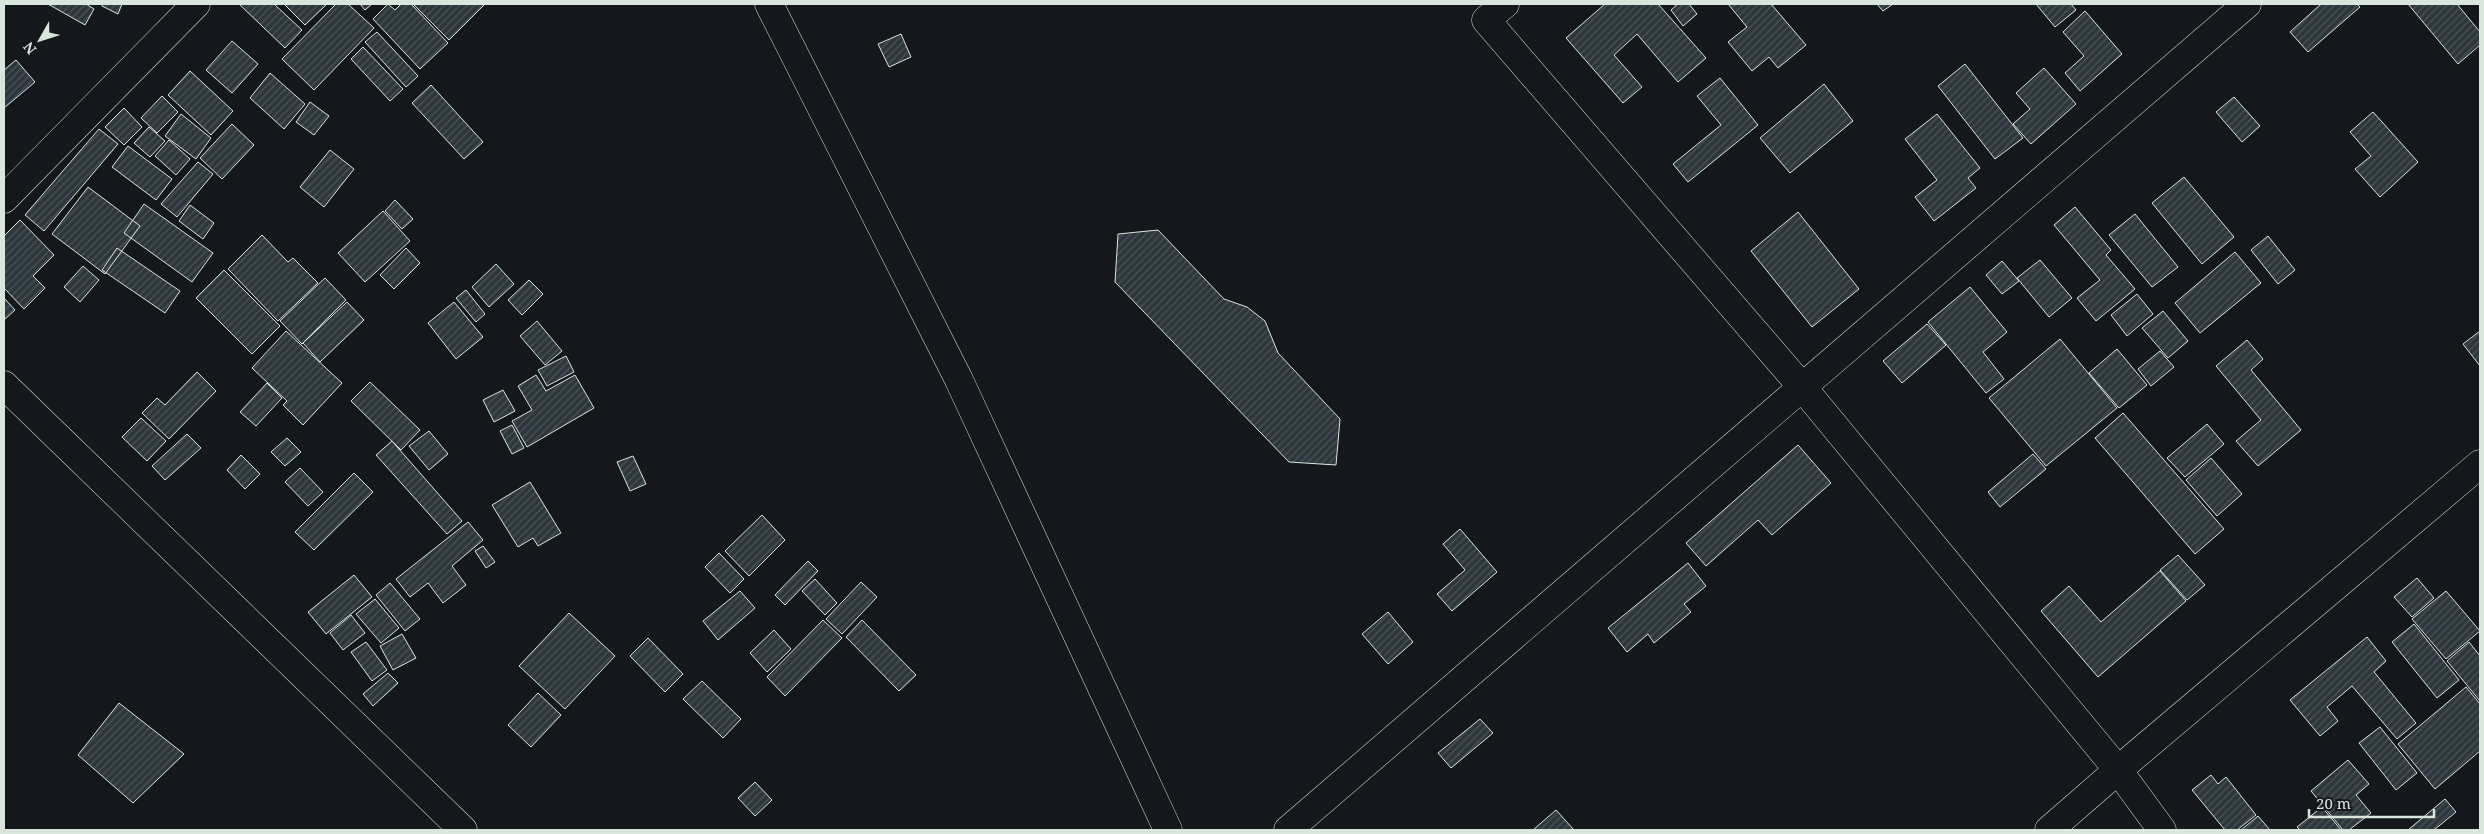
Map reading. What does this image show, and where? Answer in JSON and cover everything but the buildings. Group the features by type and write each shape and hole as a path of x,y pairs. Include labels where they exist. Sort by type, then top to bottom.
{"street":[{"path":"4,199 196,4"},
{"path":"769,4 959,380 1168,830"},
{"path":"1505,4 1486,20 1803,388 2118,770 2162,830"},
{"path":"1288,830 2247,4"},
{"path":"4,385 463,830"},
{"path":"2050,830 2118,770 2480,464"}]}
